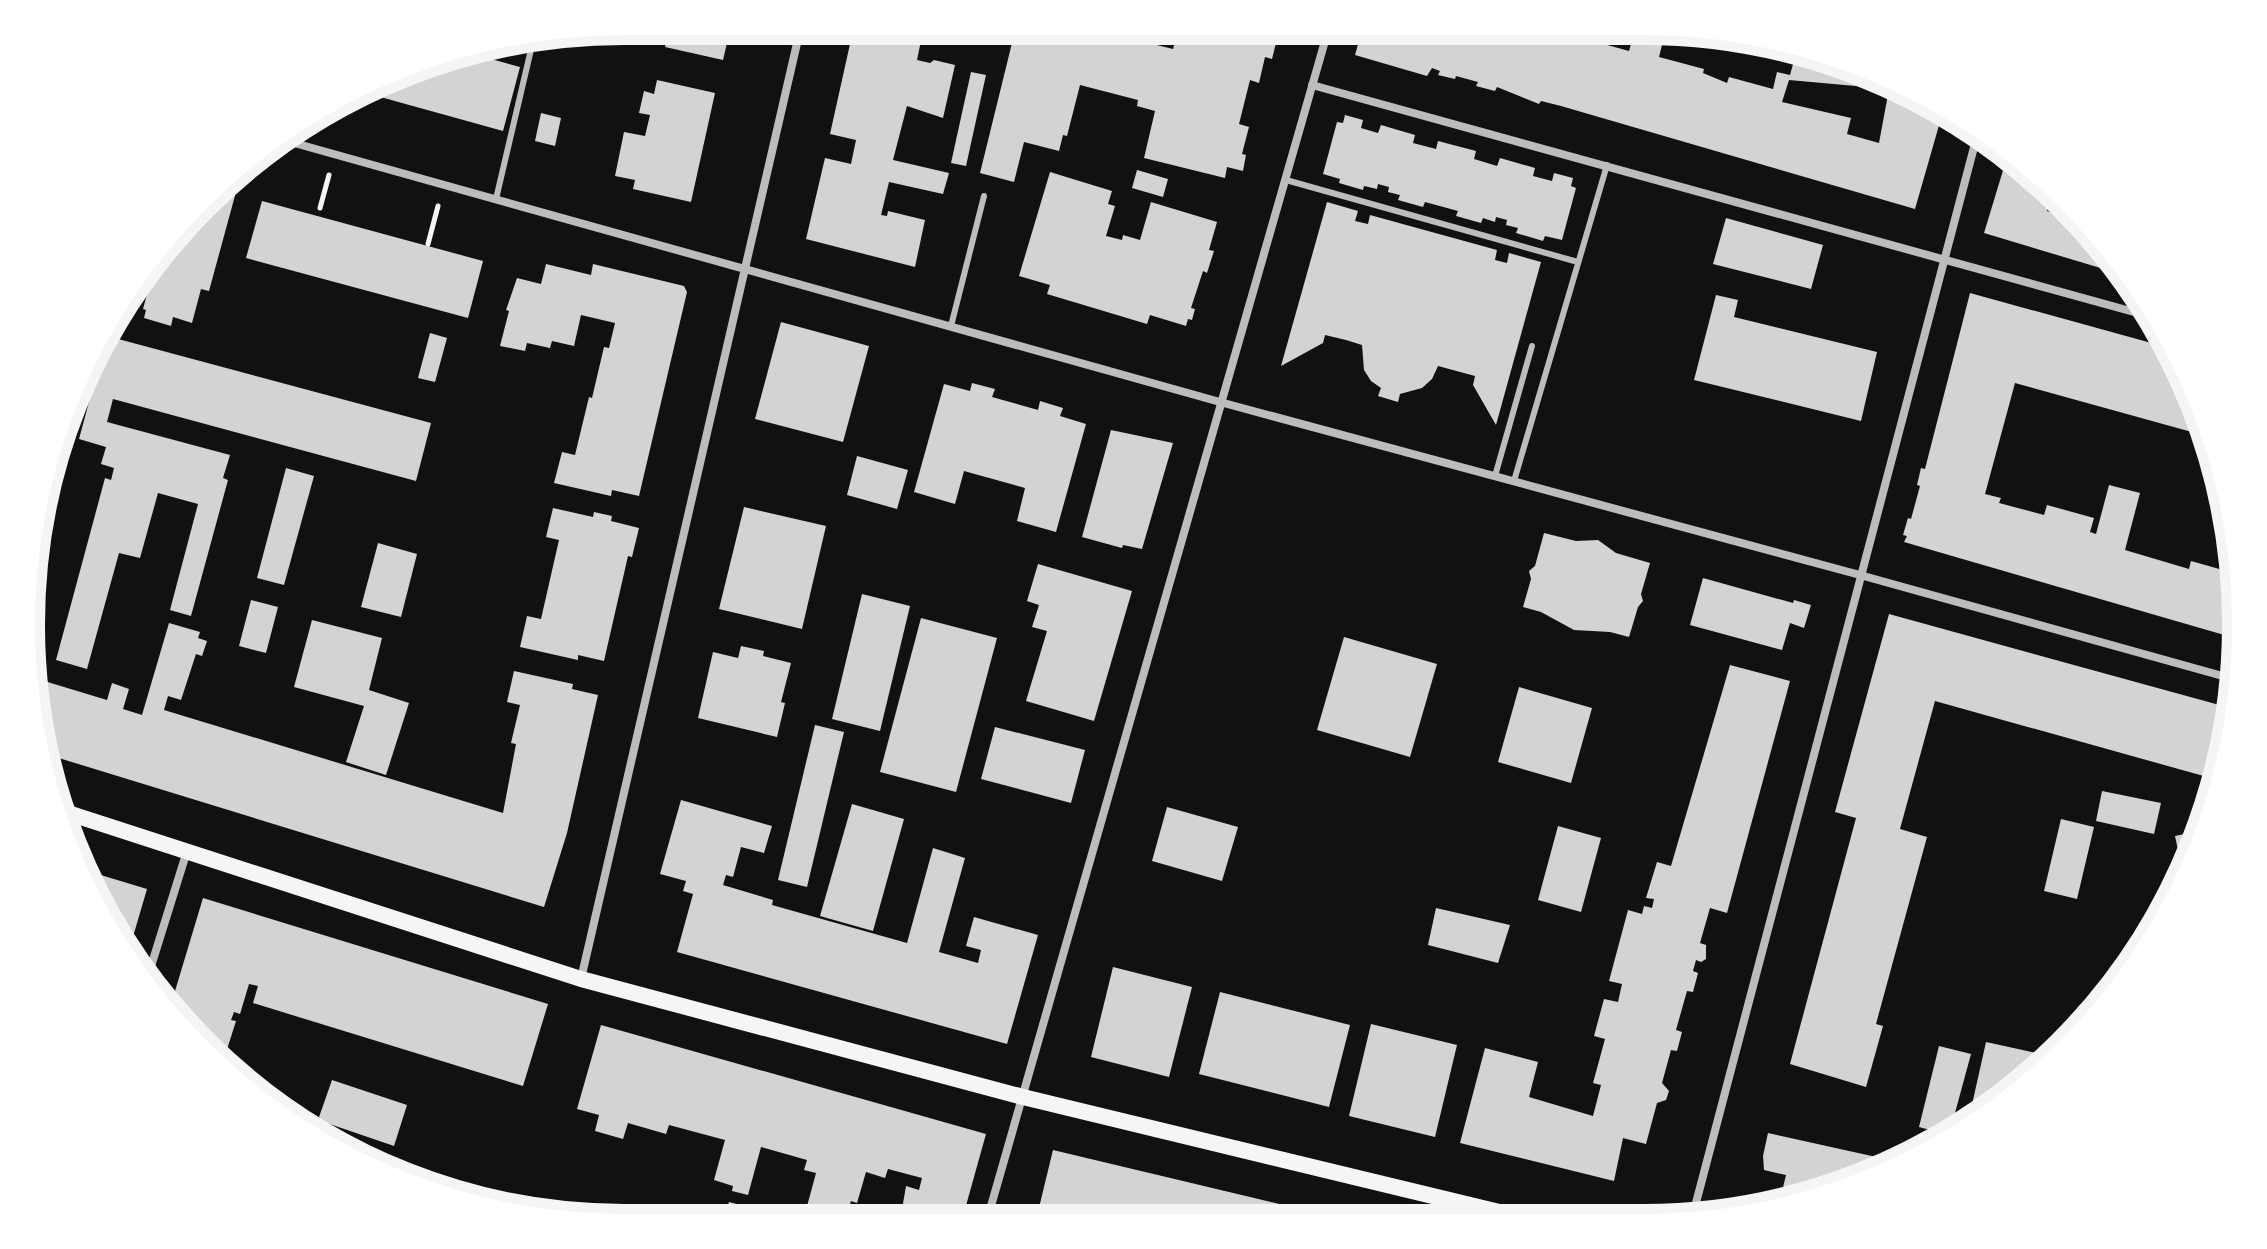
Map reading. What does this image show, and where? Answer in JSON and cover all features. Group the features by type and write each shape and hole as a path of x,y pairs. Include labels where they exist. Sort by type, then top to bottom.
{"main road":[{"path":"72,814 581,979 1023,1097 1487,1209"}],"street":[{"path":"581,979 798,40"},
{"path":"990,1209 1325,40"},
{"path":"1312,85 2136,313"},
{"path":"294,143 1220,402 2225,677"},
{"path":"1695,1207 1975,145"},
{"path":"151,966 187,851"}],"lane":[{"path":"496,199 531,48"},
{"path":"1514,481 1607,165"},
{"path":"1286,180 1578,262"},
{"path":"951,326 984,196"},
{"path":"1495,476 1532,346"}],"path":[{"path":"320,208 335,154"},
{"path":"428,244 444,185"}],"building":[{"path":"667,40 728,40 723,60 665,47"},
{"path":"851,40 921,40 917,60 955,65 943,118 907,106 893,160 949,173 943,194 889,182 881,215 887,216 888,211 925,220 915,267 806,239 825,158 851,164 856,140 830,134"},
{"path":"1001,40 1136,40 1173,49 1175,40 1277,40 1272,59 1265,57 1259,83 1250,80 1239,124 1249,127 1242,154 1246,155 1243,171 1227,167 1225,178 1144,158 1155,111 1137,106 1138,100 1080,85 1067,136 1063,135 1059,151 1024,142 1014,182 980,173 1012,43"},
{"path":"1359,40 1589,40 1629,51 1632,40 1661,40 1659,57 1704,69 1703,73 1727,83 1729,77 1773,89 1777,72 1790,75 1794,60 1874,88 1789,80 1782,102 1851,118 1847,134 1879,143 1888,94 1940,121 1915,209 1561,106 1541,101 1539,104 1497,87 1495,91 1476,86 1478,82 1438,75 1440,71 1432,68 1427,76 1355,55"},
{"path":"485,57 520,67 503,131 376,96 437,71"},
{"path":"971,72 986,75 966,166 951,163"},
{"path":"657,80 715,93 691,202 633,189 635,180 615,176 624,132 645,136 650,115 639,113 644,91 654,94"},
{"path":"541,113 561,118 555,146 535,141"},
{"path":"1345,115 1363,120 1361,128 1378,133 1381,125 1415,135 1413,143 1436,149 1438,141 1476,151 1474,159 1497,166 1500,158 1535,168 1533,176 1552,181 1554,173 1573,178 1571,186 1576,188 1562,240 1545,236 1543,241 1516,233 1518,228 1506,225 1507,220 1496,217 1495,222 1483,218 1481,223 1456,216 1458,211 1425,202 1423,207 1398,200 1400,195 1388,192 1389,187 1378,184 1377,189 1364,186 1363,190 1339,183 1340,179 1323,174 1337,122 1343,123"},
{"path":"2004,166 2049,204 2047,211 2059,214 2107,270 1984,233"},
{"path":"1137,170 1168,179 1163,197 1132,188"},
{"path":"1050,172 1112,191 1108,204 1115,206 1106,236 1122,240 1123,235 1140,240 1151,202 1217,222 1209,250 1214,251 1207,273 1203,271 1191,308 1195,309 1192,320 1188,319 1186,326 1150,315 1147,324 1047,294 1050,285 1019,276"},
{"path":"232,191 236,192 209,291 201,289 192,323 173,317 171,326 144,318 146,310 143,309 149,285 161,269 211,211"},
{"path":"262,201 483,261 468,318 246,258"},
{"path":"1327,202 1358,211 1355,221 1368,224 1370,215 1497,250 1495,260 1507,263 1509,253 1541,262 1496,425 1473,385 1475,376 1438,366 1432,379 1422,388 1400,394 1398,402 1378,396 1381,388 1371,381 1364,370 1362,345 1346,340 1325,335 1323,343 1281,366"},
{"path":"1726,218 1823,245 1811,289 1713,264"},
{"path":"546,264 591,275 593,264 684,286 687,292 639,496 612,490 611,496 554,483 562,452 575,455 604,347 609,348 615,323 581,315 574,346 552,341 550,348 527,343 525,351 500,346 509,311 506,310 517,278 541,284"},
{"path":"1970,293 2155,344 2194,433 2015,383 1985,494 2001,498 1999,503 2044,515 2047,505 2094,518 2090,532 2096,534 2109,485 2140,493 2125,550 2189,569 2191,561 2224,570 2227,636 1904,542 1907,536 1903,535 1920,486 1917,485 1921,468 1925,469"},
{"path":"1716,295 1738,300 1734,317 1877,352 1861,421 1694,380"},
{"path":"781,322 869,346 843,442 755,419"},
{"path":"430,333 447,338 435,382 418,378"},
{"path":"115,338 431,423 416,481 113,399 107,422 230,455 223,478 228,480 191,616 170,610 198,504 158,493 140,558 119,553 87,669 56,660 105,478 111,480 114,468 101,464 106,447 79,439 97,372"},
{"path":"972,383 995,389 992,397 1038,410 1040,401 1063,408 1060,416 1086,424 1056,532 1017,521 1025,488 964,471 955,504 914,492 944,384 970,391"},
{"path":"1111,430 1173,443 1142,549 1123,545 1122,548 1082,537"},
{"path":"857,456 908,470 897,509 847,495"},
{"path":"2204,464 2216,510 2221,542 2218,542"},
{"path":"286,468 314,476 284,585 257,578"},
{"path":"744,507 826,526 802,629 719,609"},
{"path":"553,508 593,517 594,512 612,516 611,521 639,528 632,557 628,556 604,661 578,655 578,660 520,647 527,616 541,619 559,540 546,537"},
{"path":"1544,533 1576,541 1598,540 1616,553 1650,563 1641,594 1643,601 1638,607 1629,637 1610,632 1574,630 1541,612 1523,607 1531,579 1529,571 1535,566"},
{"path":"378,543 417,554 401,617 361,607"},
{"path":"1038,564 1132,591 1094,721 1026,701 1047,631 1032,627 1039,605 1027,601"},
{"path":"1703,578 1793,603 1794,600 1811,605 1804,628 1790,623 1782,650 1690,625"},
{"path":"862,594 910,606 880,731 832,719"},
{"path":"251,600 278,607 266,653 239,646"},
{"path":"1889,614 2221,706 2207,777 1935,701 1900,829 1927,837 1876,1024 1883,1026 1866,1087 1790,1064 1856,818 1835,812"},
{"path":"921,618 997,638 956,792 880,772"},
{"path":"312,620 382,638 369,690 409,703 386,775 346,762 364,706 294,687"},
{"path":"169,623 200,632 198,638 207,641 202,656 196,654 181,700 168,696 164,710 503,813 516,744 511,743 520,705 507,702 514,671 573,684 572,689 598,695 567,833 544,907 55,757 43,681 107,700 112,683 129,689 123,709 142,715"},
{"path":"1344,637 1437,664 1410,757 1317,730"},
{"path":"741,646 764,651 763,656 791,663 781,702 785,703 777,737 698,718 713,652 738,658"},
{"path":"1730,665 1790,681 1727,913 1710,908 1700,943 1706,945 1706,959 1701,962 1696,960 1693,971 1698,973 1693,992 1687,991 1676,1030 1682,1032 1677,1051 1671,1050 1662,1083 1669,1091 1666,1100 1657,1103 1646,1144 1623,1138 1614,1181 1460,1143 1485,1048 1538,1062 1529,1097 1593,1116 1601,1085 1593,1083 1605,1039 1594,1036 1604,999 1618,1002 1622,984 1609,981 1628,910 1642,914 1644,906 1652,908 1654,899 1646,898 1657,862 1671,866"},
{"path":"1519,687 1592,708 1571,783 1498,762"},
{"path":"815,725 844,732 807,887 778,880"},
{"path":"995,727 1085,750 1071,803 981,779"},
{"path":"2102,791 2161,803 2154,834 2096,821"},
{"path":"681,800 772,826 764,853 741,847 733,877 726,875 723,885 773,900 772,905 907,943 933,848 965,858 939,952 978,963 981,950 966,946 974,917 1038,935 1007,1044 677,952 693,894 683,891 686,881 660,874"},
{"path":"852,804 904,819 873,931 820,916"},
{"path":"1167,807 1238,827 1222,881 1152,861"},
{"path":"2061,819 2094,827 2077,899 2044,891"},
{"path":"1558,826 1601,838 1581,912 1538,900"},
{"path":"2188,833 2179,856 2175,836"},
{"path":"96,874 147,889 132,939"},
{"path":"203,898 548,1004 523,1086 253,1003 258,986 249,984 240,1014 234,1012 231,1020 236,1021 226,1052 174,996"},
{"path":"1436,908 1510,925 1498,963 1428,945"},
{"path":"1113,967 1192,987 1169,1077 1091,1057"},
{"path":"1220,992 1350,1025 1329,1107 1199,1074"},
{"path":"1371,1024 1457,1045 1435,1137 1349,1116"},
{"path":"601,1025 986,1134 965,1209 902,1209 906,1186 919,1190 922,1178 888,1169 885,1178 866,1172 857,1203 851,1201 849,1209 806,1209 816,1173 804,1170 807,1160 761,1147 748,1195 732,1191 733,1186 714,1180 725,1140 669,1125 666,1134 628,1123 623,1139 595,1131 599,1115 577,1109"},
{"path":"1986,1042 2039,1054 1998,1088 1971,1107"},
{"path":"1939,1046 1971,1054 1953,1119 1935,1131 1919,1127"},
{"path":"332,1080 407,1105 394,1146 318,1120"},
{"path":"1768,1133 1881,1158 1782,1192 1786,1175 1764,1170 1763,1156"},
{"path":"1053,1150 1300,1209 1039,1209"},
{"path":"729,1202 748,1207 748,1209 727,1209"}]}
